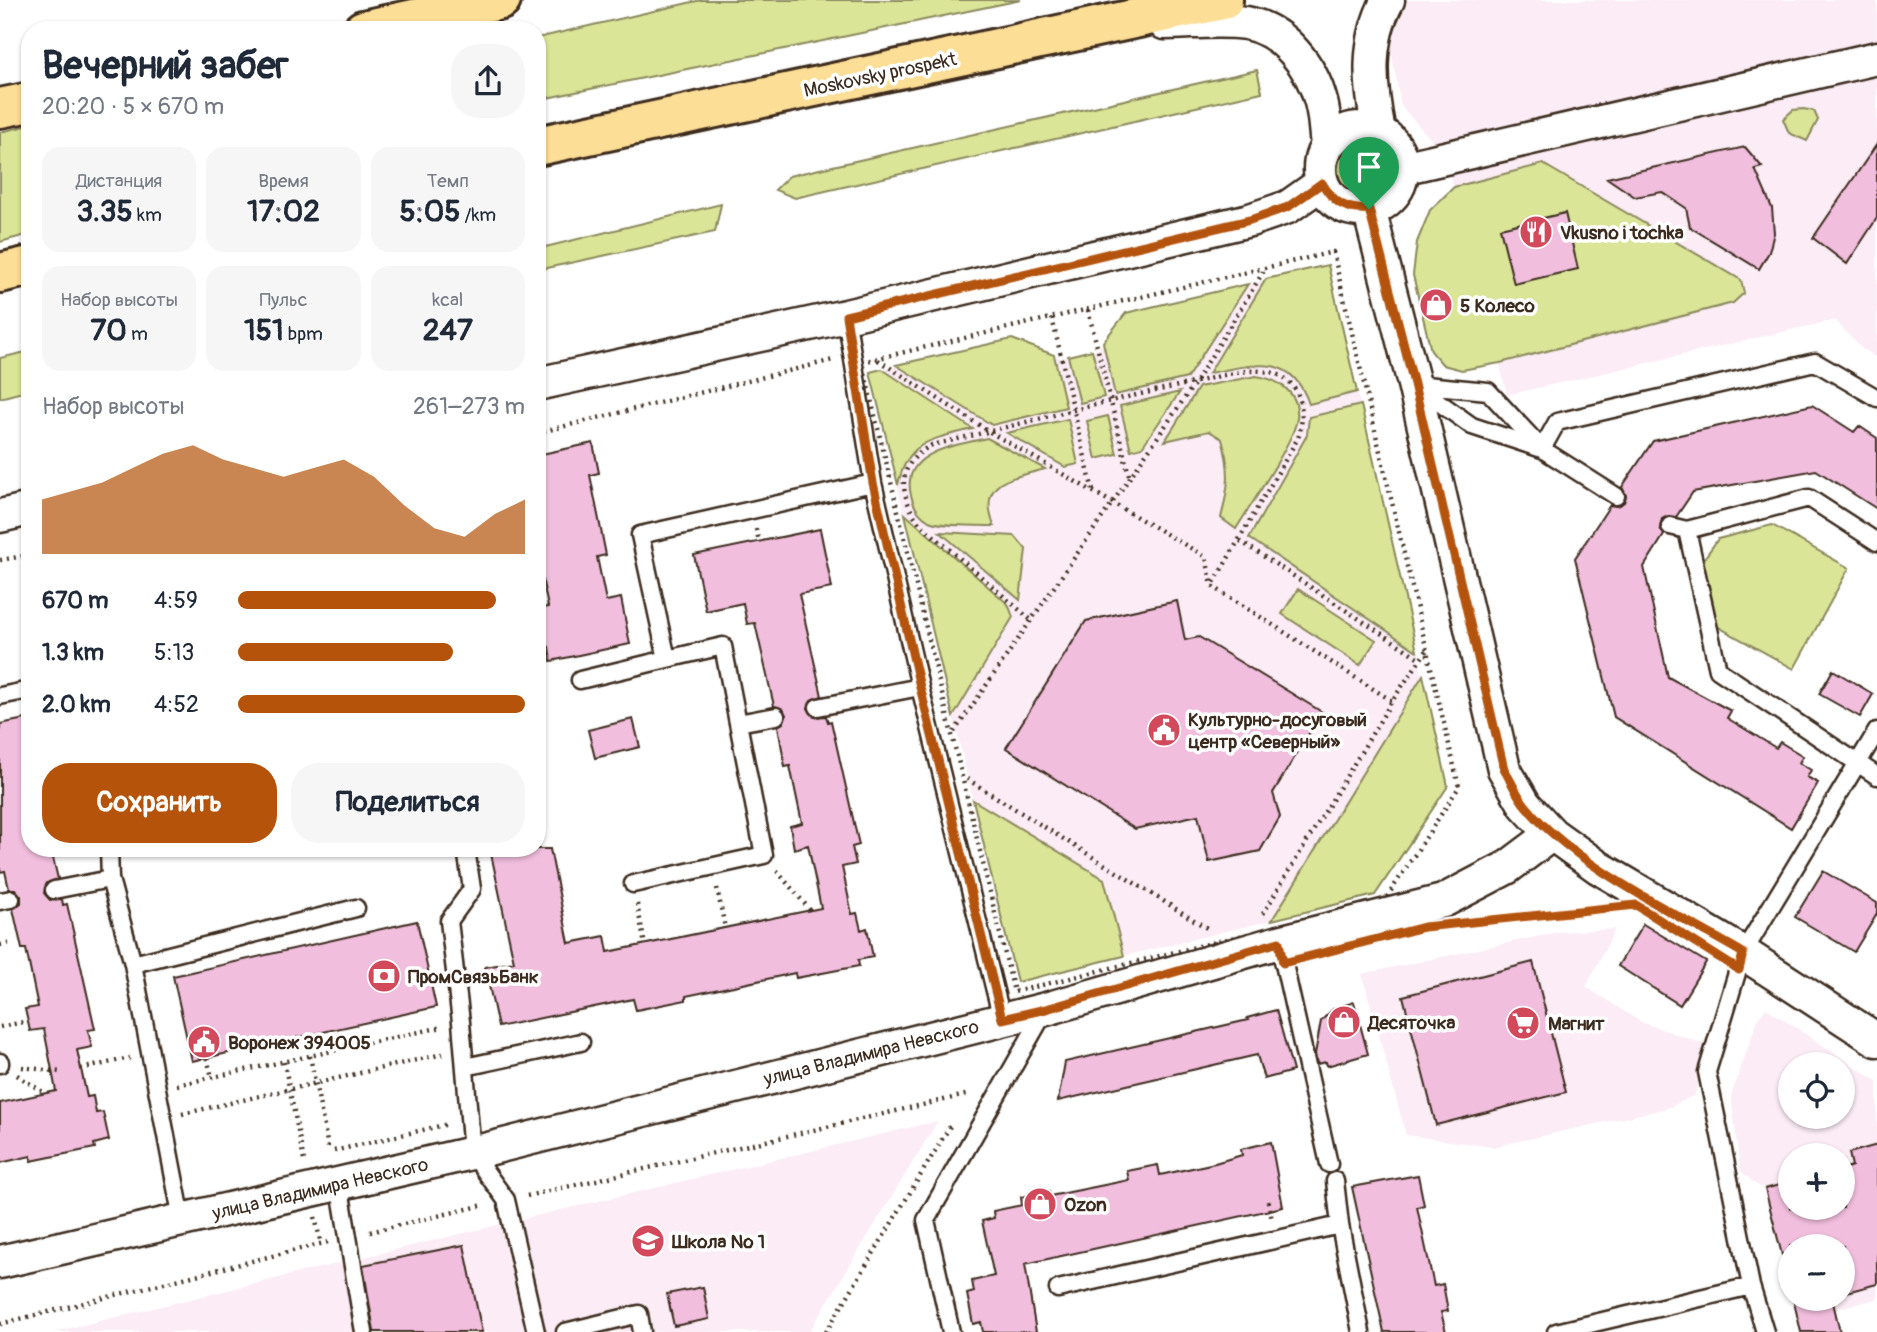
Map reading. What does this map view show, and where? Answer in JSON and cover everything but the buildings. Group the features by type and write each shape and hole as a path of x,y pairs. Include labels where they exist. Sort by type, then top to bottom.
{"main road":[{"path":"429,21 501,0"},
{"name":"Moskovsky prospekt","path":"546,144 1223,0"},
{"path":"0,108 21,104"},
{"path":"0,273 21,267"}],"street":[{"path":"1379,132 1370,74 1377,20 1388,0"},
{"path":"1128,22 1246,23 1275,35 1291,48 1304,64 1313,82 1321,102 1327,145"},
{"path":"1402,168 1874,52"},
{"path":"1357,128 1379,132 1394,145 1402,168 1395,191 1388,199 1369,209 1358,210 1337,203 1322,183 1321,157 1327,145 1346,131 1357,128"},
{"path":"546,382 846,316 1250,220 1288,207 1322,183"},
{"path":"1369,209 1414,384 1504,769 1525,805 1552,834 1598,867 1743,953 1877,1040"},
{"path":"0,516 21,511"},
{"name":"улица Владимира Невского","path":"0,1262 472,1153 1046,1009 1265,937 1443,901 1508,867 1552,834"}],"lane":[{"path":"846,316 873,483 1002,1019"},
{"path":"1542,449 1558,422 1815,362 1877,398"},
{"path":"1414,384 1472,426 1542,449 1616,496"},
{"path":"1414,384 1488,391 1542,449"},
{"path":"667,659 639,535 873,483"},
{"path":"1670,526 1687,530 1809,498 1877,542"},
{"path":"1687,530 1718,670 1877,776"},
{"path":"580,680 723,646 764,855 633,884"},
{"path":"818,707 920,687"},
{"path":"0,696 21,692"},
{"path":"738,723 776,716"},
{"path":"1765,1332 1751,1286 1707,1072 1743,953 1877,731"},
{"path":"109,857 110,879 132,964 159,1089 182,1219"},
{"path":"467,857 472,889 449,921 472,1153 506,1200 536,1332"},
{"path":"54,890 110,879"},
{"path":"132,964 356,908"},
{"path":"1265,937 1329,1164"},
{"path":"951,1332 926,1220 1046,1009"},
{"path":"465,1067 581,1042"},
{"path":"1335,1181 1340,1225 1361,1332"},
{"path":"324,1186 364,1332"},
{"path":"1058,1289 1340,1225"},
{"path":"1556,1332 1751,1286"},
{"path":"565,1332 639,1314 642,1332"}],"path":[{"path":"1333,253 1460,787 1385,900 1265,937 1225,940 1014,992 862,362 1266,268 1333,253"},
{"path":"951,737 1195,383 1266,268"},
{"path":"1088,310 1130,479"},
{"path":"1052,318 1093,491"},
{"path":"546,431 854,355"},
{"path":"877,360 990,432 1206,557 1212,586 1392,701"},
{"path":"1030,619 919,523 908,506 904,488 906,470 915,454 932,445 1110,400 1243,372 1272,373 1281,376 1296,388 1302,406 1303,421 1298,438 1212,586"},
{"path":"1240,541 1419,658"},
{"path":"0,560 21,556"},
{"path":"1265,937 1392,701 1427,650"},
{"path":"960,775 1225,940"},
{"path":"764,855 810,910"},
{"path":"712,866 725,928"},
{"path":"633,884 645,945"},
{"path":"1464,923 1610,908"},
{"path":"0,945 10,943"},
{"path":"0,1027 28,1021"},
{"path":"159,1089 461,1022"},
{"path":"164,1118 463,1049"},
{"path":"81,1069 151,1053"},
{"path":"310,1056 329,1152"},
{"path":"207,1058 212,1077"},
{"path":"284,1062 289,1090 324,1186 321,1244"},
{"path":"0,1063 61,1072"},
{"path":"0,1063 46,1094"},
{"path":"962,1105 979,1085"},
{"path":"827,1332 955,1118"}],"shaded area":[{"path":"1397,0 1877,0 1877,358 1862,349 1835,320 1507,395 1462,205 1436,145 1401,106 1385,16"},
{"path":"1328,265 1448,786 1375,895 1017,982 870,372 1012,339 1061,358 1098,349 1126,313"},
{"path":"1615,929 1586,987 1641,1022 1704,1044 1704,1059 1695,1095 1668,1108 1493,1147 1406,1135 1362,974 1559,932"},
{"path":"1766,1008 1833,1052 1778,1052 1778,1129 1855,1129 1855,1067 1877,1081 1877,1299 1855,1304 1855,1234 1778,1234 1778,1240 1765,1189 1740,1170 1731,1096 1758,1019"},
{"name":"Школа № 1","path":"938,1121 809,1332 54,1332 510,1222"},
{"path":"1796,1311 1827,1311 1798,1318"}],"green space":[{"path":"701,0 1021,0 546,98 546,36"},
{"path":"1257,70 1262,92 795,198 775,190 789,176"},
{"path":"1793,110 1814,111 1818,120 1807,141 1789,133 1783,119"},
{"path":"21,127 21,236 0,242 0,132"},
{"path":"1360,140 1377,145 1385,153 1390,170 1385,187 1377,195 1360,200 1343,195 1335,187 1330,170 1335,153 1343,145"},
{"path":"1543,164 1741,280 1744,293 1733,303 1500,363 1462,370 1443,365 1431,351 1413,275 1417,242 1430,210 1454,187"},
{"path":"721,204 715,232 546,268 546,247"},
{"path":"1328,265 1357,392 1309,404 1301,387 1292,376 1281,369 1255,365 1209,373 1266,279"},
{"path":"1248,284 1187,378 1115,395 1103,342 1126,313"},
{"path":"1012,339 1054,355 1066,407 992,425 896,365"},
{"path":"1092,350 1104,397 1080,403 1068,356"},
{"path":"21,353 21,392 0,398 0,358"},
{"path":"882,369 973,429 934,439 915,450 902,470 898,485 870,372"},
{"path":"1256,376 1272,380 1286,388 1295,401 1297,418 1281,457 1236,529 1221,518 1228,479 1222,439 1209,431 1165,441 1199,387"},
{"path":"1180,392 1142,447 1131,450 1120,406"},
{"path":"1361,405 1417,651 1249,538 1307,435 1309,417"},
{"path":"1108,416 1117,454 1096,459 1087,421"},
{"path":"1068,419 1078,464 1065,467 1007,433"},
{"path":"987,438 1045,469 1009,479 993,490 990,511 994,526 942,524 925,519 911,495 910,480 914,469 923,459 934,453"},
{"path":"905,514 1008,604 1013,617 953,717"},
{"path":"1772,525 1849,568 1794,669 1715,625 1703,560 1718,539"},
{"path":"940,532 1015,536 1026,549 1020,600"},
{"path":"1298,589 1376,640 1360,665 1282,614"},
{"path":"1423,675 1448,786 1375,895 1272,920"},
{"path":"973,800 1104,879 1124,956 1017,982"}],"place":[{"name":"Vkusno i tochka","path":"1536,232"},
{"name":"5 Колесо","path":"1436,305"},
{"name":"Культурно-досуговый центр «Северный»","path":"1164,730"},
{"name":"ПромСвязьБанк","path":"384,976"},
{"name":"Десяточка","path":"1344,1022"},
{"name":"Магнит","path":"1523,1023"},
{"name":"Воронеж 394005","path":"204,1042"},
{"name":"Ozon","path":"1040,1204"},
{"name":"Школа № 1","path":"648,1241"}],"route":[{"path":"1322,183 1337,203 1347,208 1369,209 1414,384 1504,769 1525,805 1552,834 1598,867 1743,953 1739,970 1636,905 1424,927 1283,963 1279,942 1046,1009 1002,1019 873,483 846,316 1250,220 1288,207 1322,183"}]}
